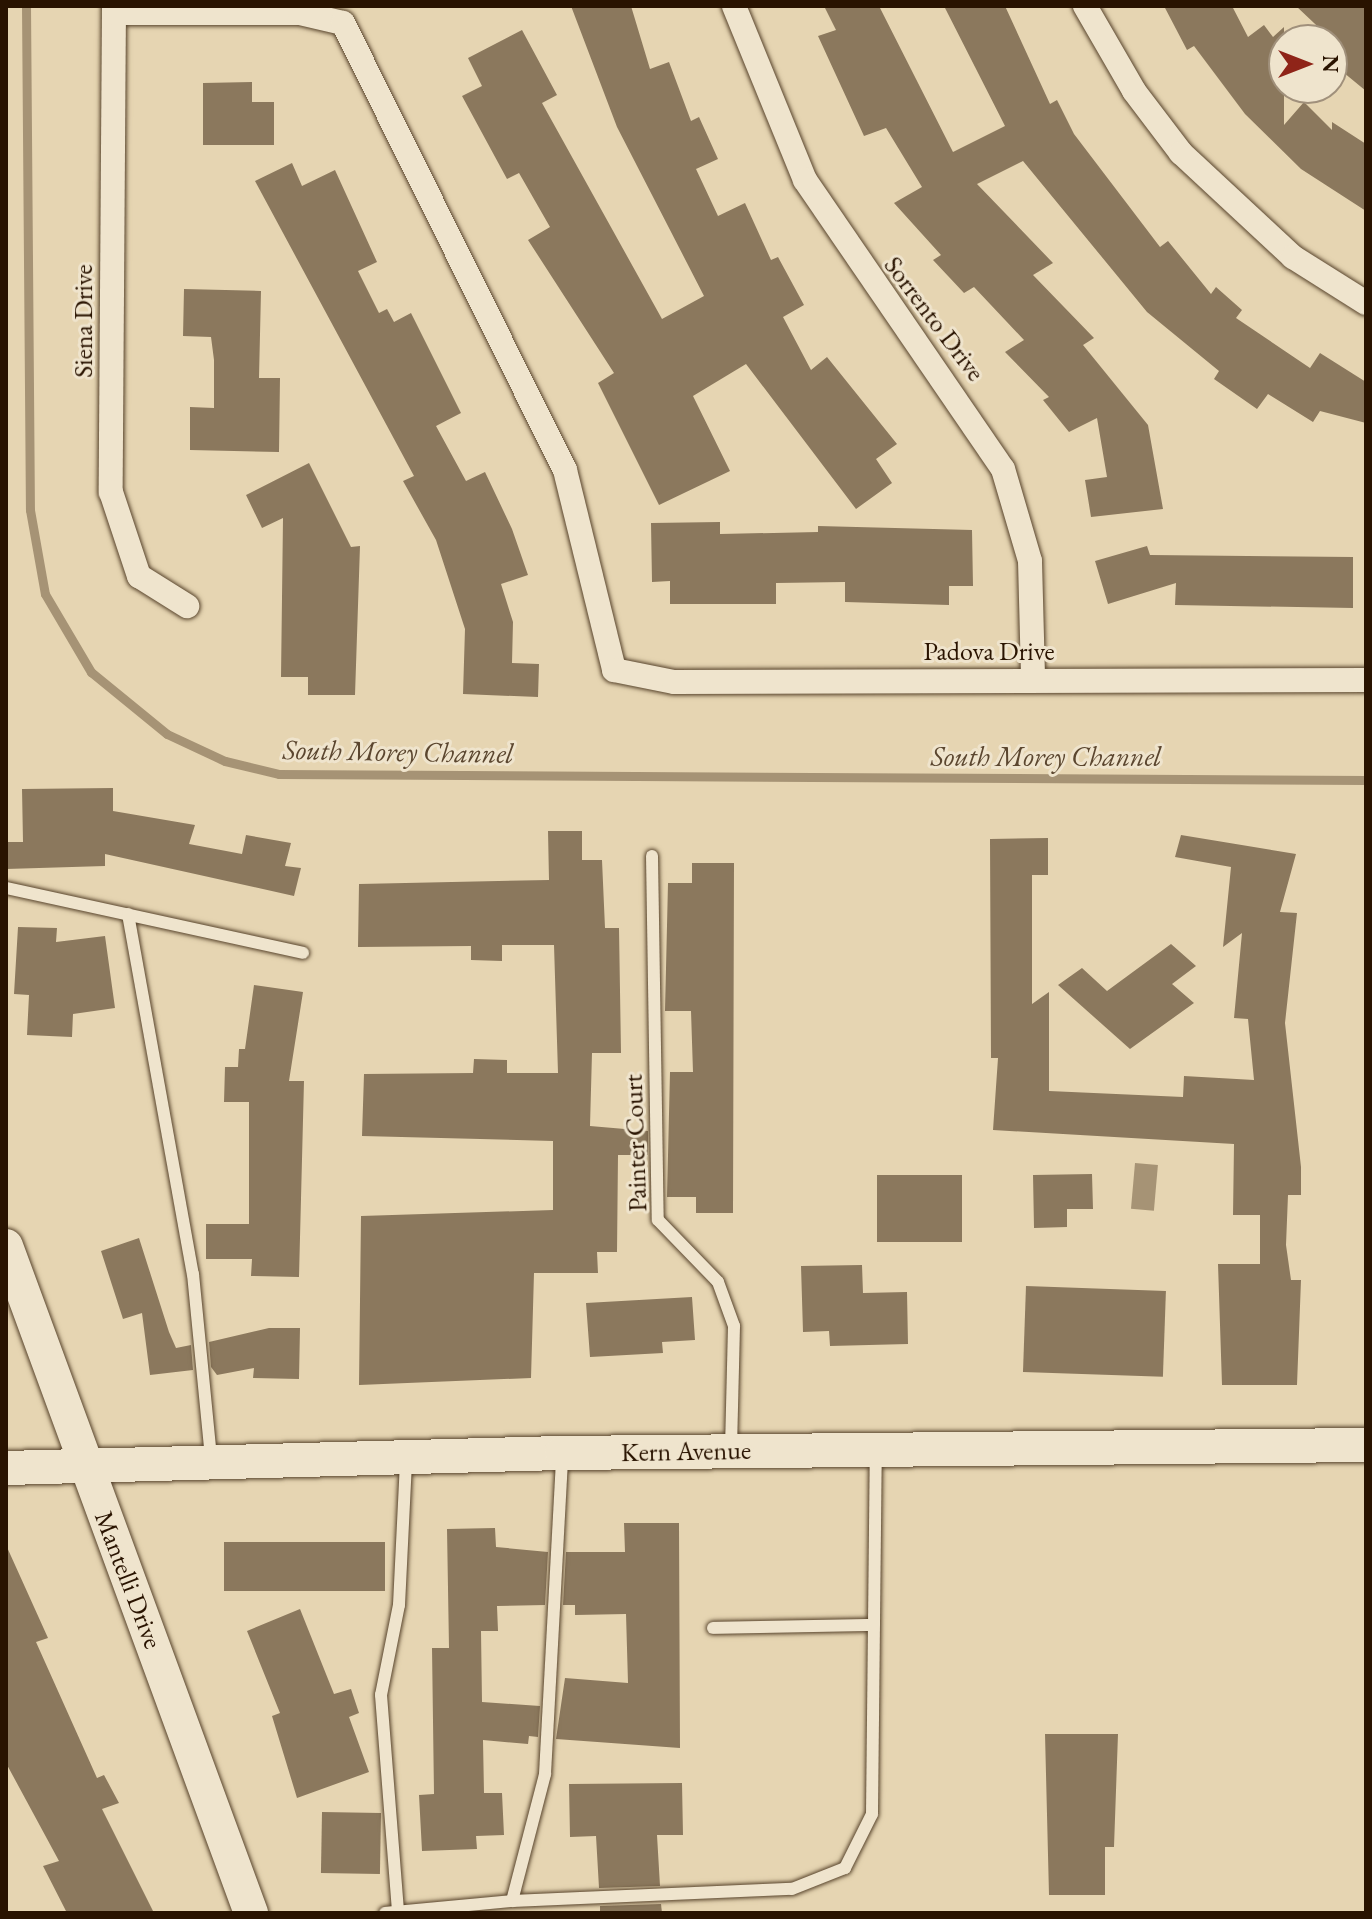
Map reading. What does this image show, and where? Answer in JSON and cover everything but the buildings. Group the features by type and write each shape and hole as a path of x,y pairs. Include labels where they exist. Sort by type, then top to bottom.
{"street":[{"name":"Sorrento Drive","path":"734,6 805,180 1003,469 1030,561 1033,679"},
{"path":"1085,6 1134,91 1181,153 1293,257 1366,303"},
{"name":"Padova Drive","path":"114,10 300,13 343,23 565,470 614,670 674,682 1366,680"},
{"name":"Siena Drive","path":"114,10 111,492 139,576 187,606"},
{"name":"Mantelli Drive","path":"6,1246 84,1467 251,1913"},
{"name":"Kern Avenue","path":"6,1468 562,1453 1366,1445"}],"lane":[{"name":"Painter Court","path":"652,856 658,1220 718,1282 734,1326 731,1451"},
{"path":"6,888 303,953"},
{"path":"128,914 193,1274 211,1463"},
{"path":"406,1458 399,1605 381,1695 392,1912 512,1901 792,1889 845,1868 872,1814 876,1450"},
{"path":"512,1901 545,1774 562,1453"},
{"path":"713,1628 874,1625"}],"shaded area":[{"path":"1135,1163 1158,1165 1154,1211 1131,1209"}],"waterway":[{"name":"South Morey Channel","path":"26,6 30,510 45,594 91,672 167,734 225,761 279,774 1366,780"}]}
